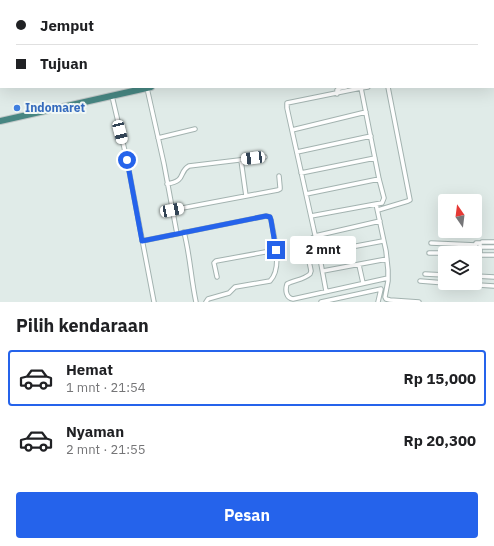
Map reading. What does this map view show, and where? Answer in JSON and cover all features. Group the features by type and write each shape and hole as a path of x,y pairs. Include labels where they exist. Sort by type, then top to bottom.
{"highway":[{"path":"0,118 141,88"},
{"path":"0,121 142,88"}],"street":[{"path":"146,88 158,138 177,234"},
{"path":"337,94 337,90 342,88"},
{"path":"311,216 382,203 384,198 361,88 287,103 296,152 311,216 316,236 326,291"},
{"path":"378,210 410,200 388,88"},
{"path":"112,96 127,160 154,302"},
{"path":"292,130 366,112"},
{"path":"158,138 195,129"},
{"path":"296,152 371,136"},
{"path":"167,184 177,182 189,166 265,157"},
{"path":"301,173 375,158"},
{"path":"240,160 246,196"},
{"path":"172,210 280,189 279,176"},
{"path":"306,194 379,179"},
{"path":"376,204 387,259 388,300 419,302"},
{"path":"142,241 266,216 270,217 277,263 271,280 235,287 229,293 208,299 206,302"},
{"path":"380,221 316,236 310,240 307,245 311,271 310,274 302,279 292,281 287,284 286,294 293,299 363,283 388,279"},
{"path":"184,232 196,302"},
{"path":"319,253 383,241"},
{"path":"482,242 494,242"},
{"path":"431,243 476,245 476,243 480,243 480,246"},
{"path":"482,246 494,247"},
{"path":"217,277 214,263 216,261 276,250"},
{"path":"430,253 438,254"},
{"path":"482,255 494,255"},
{"path":"323,271 387,259"},
{"path":"359,265 363,283"},
{"path":"424,274 438,275"},
{"path":"482,276 494,277"},
{"path":"420,281 438,282"},
{"path":"482,285 494,286"},
{"path":"322,302 381,289 378,302"}],"place":[{"name":"Indomaret","path":"17,108"}],"route":[{"path":"127,160 142,241 266,216 270,217 271,220 276,250"}]}
